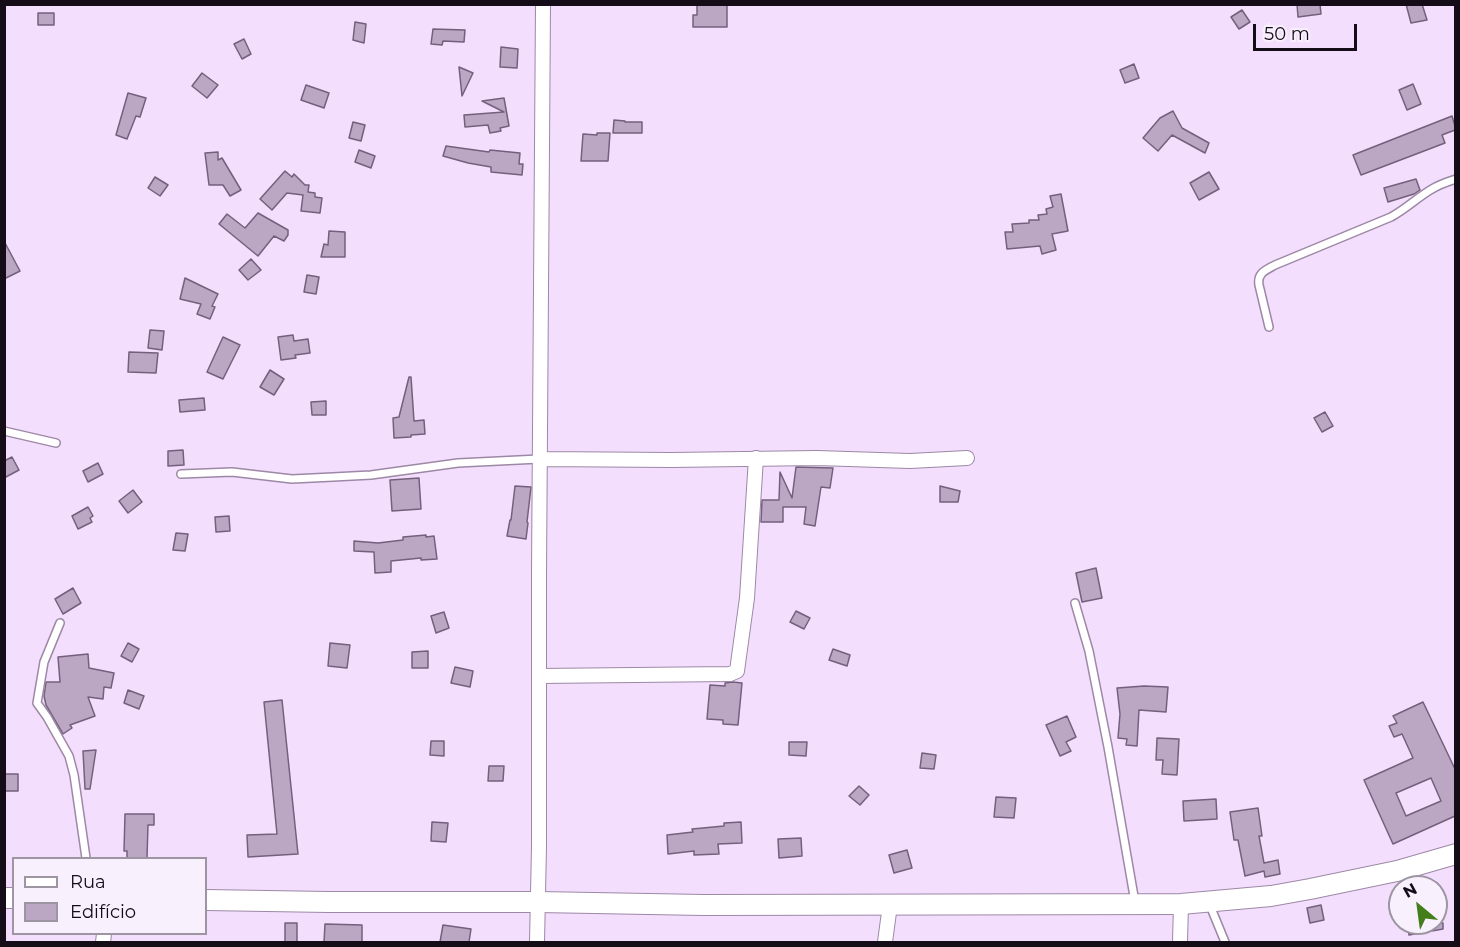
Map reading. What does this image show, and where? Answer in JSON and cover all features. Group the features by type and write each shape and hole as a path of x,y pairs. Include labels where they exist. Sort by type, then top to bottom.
{"main road":[{"path":"207,900 704,905 1181,904 1271,896 1310,889 1397,871 1455,854"}],"street":[{"path":"537,942 543,4"},
{"path":"539,676 730,674 737,671 747,598 756,458"},
{"path":"539,459 817,458 910,461 967,458"},
{"path":"1180,942 1181,904"},
{"path":"885,942 890,905"}],"lane":[{"path":"1269,327 1259,285 1258,278 1261,273 1275,265 1392,217 1430,190 1455,179"},
{"path":"4,431 56,442"},
{"path":"181,474 232,471 292,479 371,475 458,463 539,459"},
{"path":"1075,603 1096,683 1135,904"},
{"path":"60,623 45,662 37,703 69,756 74,775 86,857"},
{"path":"1209,902 1225,942"}],"building":[{"path":"697,4 727,4 727,27 693,27 693,15 697,15"},
{"path":"1297,4 1320,4 1321,14 1298,17"},
{"path":"1406,4 1422,4 1427,20 1411,23"},
{"path":"1242,10 1250,22 1239,29 1231,17"},
{"path":"38,13 54,13 54,25 38,25"},
{"path":"355,22 366,24 364,43 353,40"},
{"path":"433,29 465,30 464,42 443,41 442,45 431,44"},
{"path":"244,39 251,54 242,59 234,44"},
{"path":"501,47 518,49 517,68 500,67"},
{"path":"1134,64 1139,78 1125,83 1120,70"},
{"path":"459,67 473,73 462,96"},
{"path":"202,73 218,85 207,98 192,86"},
{"path":"1413,84 1421,104 1407,110 1399,90"},
{"path":"306,85 329,93 324,108 301,100"},
{"path":"128,93 146,98 140,117 136,116 127,139 116,135"},
{"path":"504,98 509,126 500,128 501,131 490,133 488,125 465,127 464,115 504,112 482,101"},
{"path":"1173,111 1182,128 1209,143 1205,153 1172,135 1158,151 1143,138 1160,118"},
{"path":"1452,116 1455,130 1442,135 1445,143 1361,175 1353,155"},
{"path":"614,120 642,122 642,133 613,133"},
{"path":"353,122 365,125 361,141 349,138"},
{"path":"597,133 610,133 608,161 581,161 583,134 597,135"},
{"path":"446,146 489,152 490,150 520,153 519,164 523,164 522,175 491,172 491,167 443,156"},
{"path":"359,150 375,156 371,168 355,162"},
{"path":"218,152 218,160 222,158 241,190 230,196 223,185 209,185 205,153"},
{"path":"285,171 292,177 294,174 305,185 309,185 308,192 315,193 315,197 322,198 320,213 301,211 303,195 287,193 272,210 260,199"},
{"path":"1209,172 1219,189 1199,200 1190,183"},
{"path":"155,177 168,185 160,196 148,188"},
{"path":"1416,179 1420,190 1388,202 1384,188"},
{"path":"1061,194 1068,231 1052,234 1056,250 1042,254 1040,246 1007,249 1005,232 1013,232 1012,224 1039,220 1038,215 1047,214 1046,209 1053,207 1050,196"},
{"path":"258,213 288,230 288,235 284,241 274,236 258,256 219,224 227,214 245,228"},
{"path":"329,231 345,232 345,257 321,257 324,244 328,245"},
{"path":"4,241 20,271 4,279"},
{"path":"251,259 261,270 248,280 239,270"},
{"path":"307,275 319,277 316,294 304,292"},
{"path":"185,278 218,294 212,306 215,307 210,319 197,314 201,304 180,299"},
{"path":"150,330 164,331 162,350 148,348"},
{"path":"293,335 294,341 308,339 310,353 281,360 278,337"},
{"path":"223,337 240,345 223,379 207,372"},
{"path":"129,352 158,353 156,373 128,372"},
{"path":"270,370 284,379 274,395 260,387"},
{"path":"409,377 411,377 414,421 424,420 425,434 394,438 393,418 399,417"},
{"path":"204,398 205,410 180,412 179,400"},
{"path":"326,401 326,415 312,415 311,402"},
{"path":"1325,412 1333,426 1322,432 1314,418"},
{"path":"183,450 184,465 168,466 168,451"},
{"path":"12,457 19,470 4,478 4,461"},
{"path":"98,463 103,474 88,482 83,471"},
{"path":"796,467 833,468 830,488 821,487 815,526 804,524 806,507 783,507 783,522 761,522 762,500 779,500 780,472 792,498"},
{"path":"419,478 421,509 392,511 390,480"},
{"path":"515,486 531,487 526,539 507,536"},
{"path":"940,486 960,491 958,502 940,502"},
{"path":"133,490 142,502 128,513 119,501"},
{"path":"88,507 93,516 90,518 92,522 78,529 72,516"},
{"path":"229,516 230,531 216,532 215,517"},
{"path":"176,533 188,534 185,551 173,550"},
{"path":"426,535 426,537 434,536 437,559 391,561 391,572 375,573 374,552 354,551 354,541 378,543 403,540 403,537"},
{"path":"1096,568 1102,598 1082,602 1076,573"},
{"path":"73,588 81,603 63,614 55,599"},
{"path":"796,611 810,618 804,629 790,622"},
{"path":"444,612 449,628 436,633 431,616"},
{"path":"128,643 139,649 132,662 121,656"},
{"path":"330,643 350,645 347,668 328,666"},
{"path":"833,649 850,655 847,666 829,660"},
{"path":"428,651 428,668 412,668 412,652"},
{"path":"88,654 89,668 114,673 111,688 104,687 103,699 88,697 95,716 70,725 72,728 63,734 46,705 44,696 46,682 60,682 58,657"},
{"path":"455,667 473,671 470,687 451,683"},
{"path":"725,683 742,683 738,725 723,724 723,720 707,719 710,685 725,686"},
{"path":"1168,687 1166,712 1139,710 1137,746 1126,745 1127,739 1118,738 1120,714 1117,688"},
{"path":"128,690 144,696 139,709 124,703"},
{"path":"282,700 298,854 248,857 247,835 277,834 264,702"},
{"path":"1423,702 1455,769 1455,816 1393,844 1364,780 1413,758 1402,734 1394,737 1389,726 1397,723 1393,716","holes":["1431,778 1441,801 1406,816 1396,793"]},
{"path":"1067,716 1076,737 1066,742 1071,751 1060,756 1046,725"},
{"path":"1157,738 1179,739 1177,775 1162,774 1163,760 1156,760"},
{"path":"431,741 444,741 444,756 430,755"},
{"path":"789,742 807,742 806,756 789,755"},
{"path":"96,750 90,789 85,789 83,751"},
{"path":"922,753 936,755 934,769 920,768"},
{"path":"489,766 504,766 503,781 488,781"},
{"path":"4,774 18,774 18,791 4,791"},
{"path":"859,786 869,795 860,805 849,796"},
{"path":"996,797 1016,798 1014,818 994,817"},
{"path":"1216,799 1217,819 1184,821 1183,801"},
{"path":"1258,808 1262,836 1259,836 1264,863 1278,860 1280,874 1265,877 1264,871 1245,876 1238,840 1234,840 1230,812"},
{"path":"125,814 154,814 154,825 148,825 147,857 127,857 127,851 124,851"},
{"path":"432,822 448,823 446,842 431,841"},
{"path":"741,822 742,843 718,844 719,854 694,855 694,851 668,854 667,835 693,832 692,829 724,826 724,823"},
{"path":"801,838 802,856 779,858 778,839"},
{"path":"907,850 912,868 894,873 889,855"},
{"path":"1321,905 1324,920 1310,923 1307,908"},
{"path":"285,923 297,923 297,942 285,942"},
{"path":"325,924 362,925 362,942 324,942"},
{"path":"443,925 471,929 469,942 440,942"}]}
